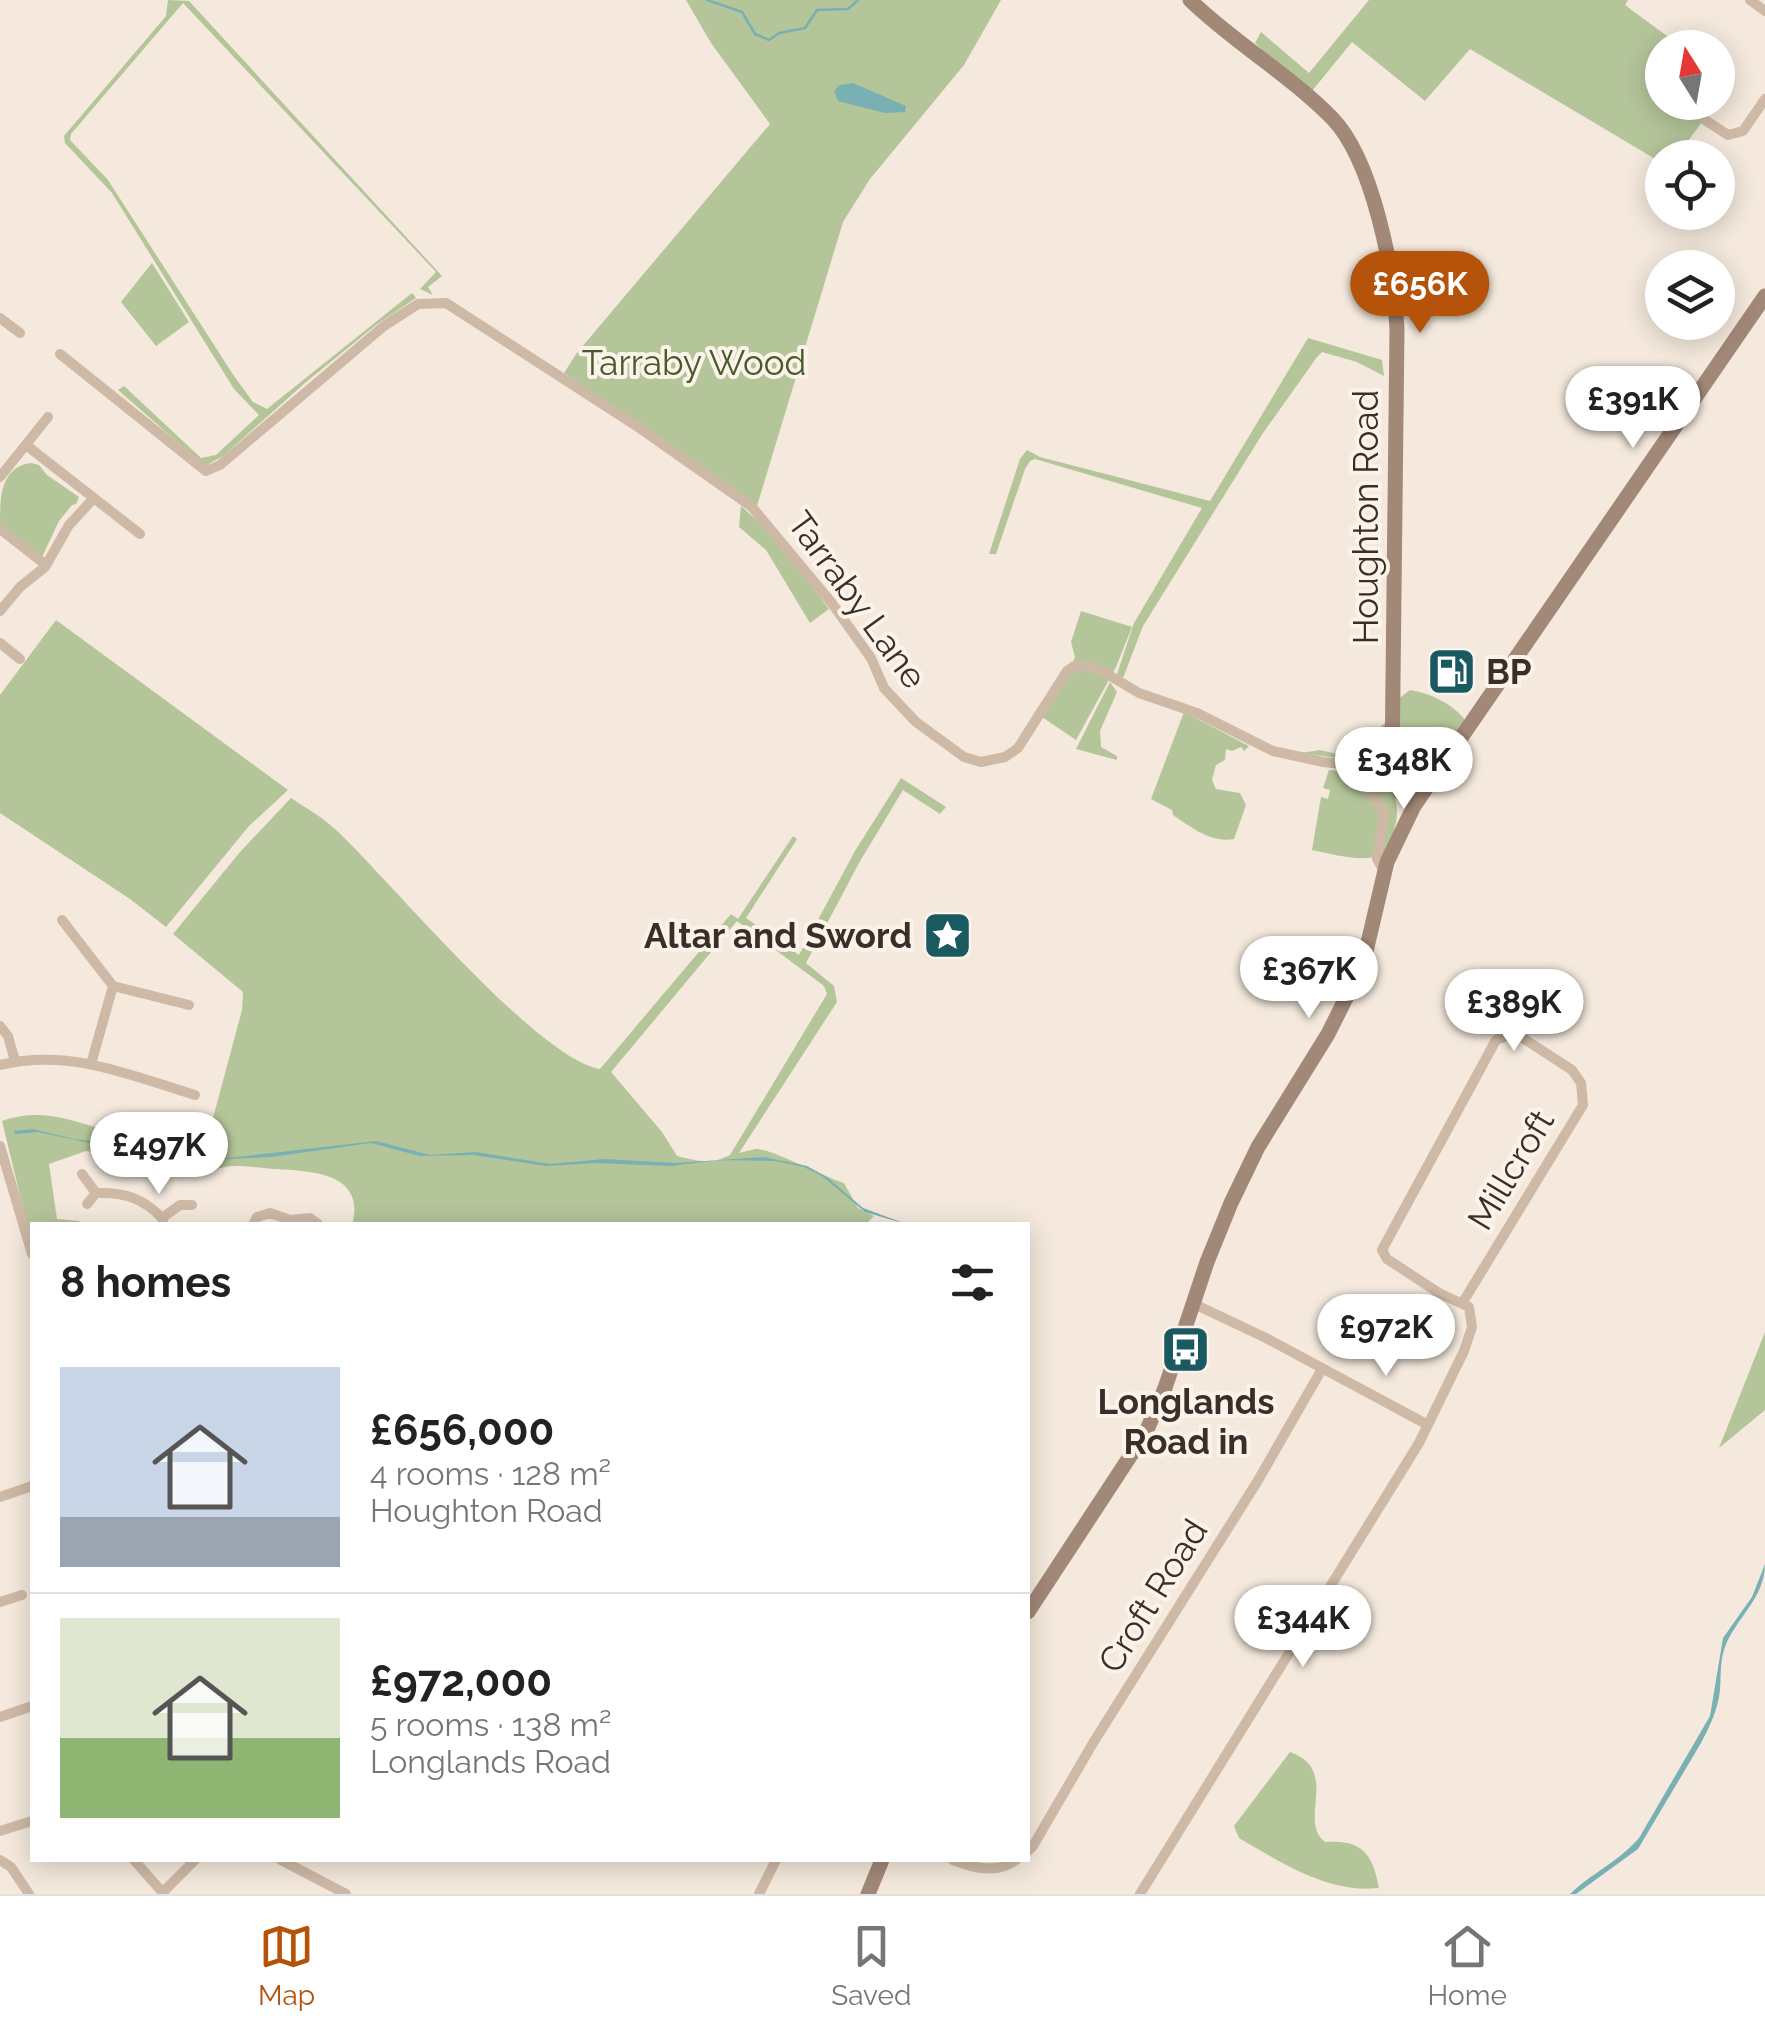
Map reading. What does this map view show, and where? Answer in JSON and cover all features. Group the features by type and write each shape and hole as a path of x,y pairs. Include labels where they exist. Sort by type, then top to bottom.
{"main road":[{"name":"Houghton Road","path":"1190,0 1333,120 1352,149 1389,255 1397,329 1392,770"},
{"path":"1030,1609 1146,1432 1214,1244 1258,1146 1350,993 1374,928 1385,873 1414,806 1765,296"},
{"path":"1392,770 1400,792 1414,806"},
{"path":"868,1894 881,1862"}],"street":[{"path":"1750,0 1765,10"},
{"path":"1704,120 1728,135 1743,131 1765,99"},
{"name":"Tarraby Lane","path":"60,354 206,470 220,465 384,326 418,304 446,303 635,425 752,507 858,636 892,699 916,722 964,756 980,762 1011,754 1067,671 1076,665 1086,665 1140,694 1197,712 1272,751 1392,770"},
{"path":"0,318 15,329 0,338"},
{"path":"0,477 48,417"},
{"path":"26,444 140,534"},
{"path":"0,611 46,565 68,526 92,498"},
{"path":"0,530 46,565"},
{"path":"0,642 20,658"},
{"path":"1364,767 1364,787 1384,811 1377,859 1385,873"},
{"path":"62,920 113,986 190,1005"},
{"path":"91,1064 113,986"},
{"path":"0,1026 8,1036 15,1061"},
{"name":"Millcroft","path":"1516,1033 1572,1070 1582,1083 1583,1105 1463,1302 1438,1293 1387,1258 1382,1250 1496,1040 1516,1033"},
{"path":"0,1065 55,1058 91,1064 195,1094"},
{"path":"0,1146 30,1247"},
{"path":"82,1174 96,1193 143,1200 163,1222 180,1204 192,1205"},
{"path":"87,1204 96,1193"},
{"path":"304,1218 308,1205"},
{"path":"255,1222 270,1212 290,1220 304,1218 313,1222"},
{"path":"1140,1894 1428,1425 1470,1335 1471,1314 1463,1302"},
{"path":"1192,1304 1238,1323 1428,1425"},
{"name":"Croft Road","path":"1030,1849 1268,1465 1322,1368"},
{"path":"0,1497 30,1487"},
{"path":"0,1602 22,1595"},
{"path":"0,1717 30,1707"},
{"path":"0,1831 30,1822"},
{"path":"0,1848 0,1860 11,1866 29,1894"},
{"path":"136,1862 163,1894 192,1862"},
{"path":"285,1862 346,1894"},
{"path":"759,1894 775,1862"},
{"path":"958,1862 977,1869 1013,1862"}],"green space":[{"path":"168,0 189,1 442,276 428,287 433,295 420,289 436,272 183,3 71,134 70,140 108,180 253,402 267,409 412,293 416,298 376,325 223,456 205,466 118,390 124,386 201,458 216,455 259,415 234,389 112,193 65,143 64,136 166,16"},
{"name":"Tarraby Wood","path":"686,0 1001,0 964,65 870,179 843,222 757,506 564,373 770,124 711,43"},
{"path":"1369,0 1628,0 1625,5 1659,30 1645,30 1645,120 1704,120 1689,140 1645,140 1645,153 1470,49 1425,101 1352,42 1312,91 1305,90 1255,43 1261,32 1309,73"},
{"path":"152,263 189,322 156,346 121,302"},
{"path":"1308,338 1382,360 1384,376 1357,362 1322,352 1317,357 1263,433 1143,626 1123,678 1117,674 1134,623 1202,508 1035,459 1025,469 996,554 989,554 1020,459 1027,450 1040,457 1210,501"},
{"path":"31,463 79,497 59,521 42,557 0,525 2,495 8,478 13,471"},
{"path":"741,506 779,540 829,609 810,623 766,550 739,527"},
{"path":"1081,611 1132,627 1116,667 1076,740 1042,717 1075,657 1071,642"},
{"path":"56,620 288,790 249,826 166,927 0,813 0,695"},
{"path":"1110,682 1117,692 1100,731 1101,747 1117,756 1117,760 1076,749"},
{"path":"1410,690 1440,700 1465,720 1418,791 1405,788 1397,758 1398,699"},
{"path":"1184,712 1249,746 1244,751 1241,747 1226,749 1225,760 1216,765 1212,780 1216,789 1240,793 1246,805 1234,839 1217,839 1202,833 1151,799"},
{"path":"1385,723 1385,762 1380,764 1301,753 1320,750 1346,756"},
{"path":"1329,770 1379,775 1388,784 1397,814 1382,855 1356,858 1312,850 1321,797 1328,799 1330,790 1323,788"},
{"path":"901,778 946,807 940,814 903,790 859,863 806,963 834,986 837,1002 739,1153 763,1150 844,1183 858,1208 874,1216 868,1222 352,1222 351,1194 343,1184 317,1173 237,1166 188,1175 183,1164 86,1151 49,1164 57,1219 80,1222 30,1222 30,1237 2,1121 19,1116 52,1116 133,1137 204,1143 219,1130 213,1118 242,1010 243,992 173,934 240,852 291,798 335,829 464,964 539,1034 573,1058 600,1069 731,914 738,919 793,836 797,839 746,918 799,955 855,851","holes":["737,921 824,986 827,994 730,1155 723,1158 704,1161 677,1156 662,1132 611,1072"]},
{"path":"1765,1332 1765,1410 1719,1448"},
{"path":"1290,1752 1305,1760 1313,1771 1318,1833 1325,1842 1348,1843 1364,1851 1379,1888 1360,1889 1322,1881 1239,1838 1234,1826"}],"water":[{"path":"853,83 906,106 905,112 885,113 838,101 834,91 840,85"},
{"path":"33,1129 74,1139 228,1158 376,1141 430,1155 476,1152 550,1164 604,1159 676,1163 720,1160 671,1166 546,1166 473,1155 420,1156 371,1143 226,1159 94,1144 38,1132 15,1134 14,1131"},
{"path":"764,1157 807,1166 827,1177 863,1208 901,1222 865,1212 822,1176 804,1167 775,1161 720,1160"},
{"path":"1765,1564 1760,1588 1724,1650 1717,1704 1701,1743 1638,1849 1576,1894 1570,1894 1639,1838 1710,1716 1723,1638 1752,1597"}],"waterway":[{"path":"707,0 742,12 755,34 769,40 779,33 805,28 817,10 848,9 858,0"}],"place":[{"name":"BP","path":"1451,672"},
{"name":"Altar and Sword","path":"947,936"},
{"name":"Longlands Road in","path":"1186,1350"}]}
